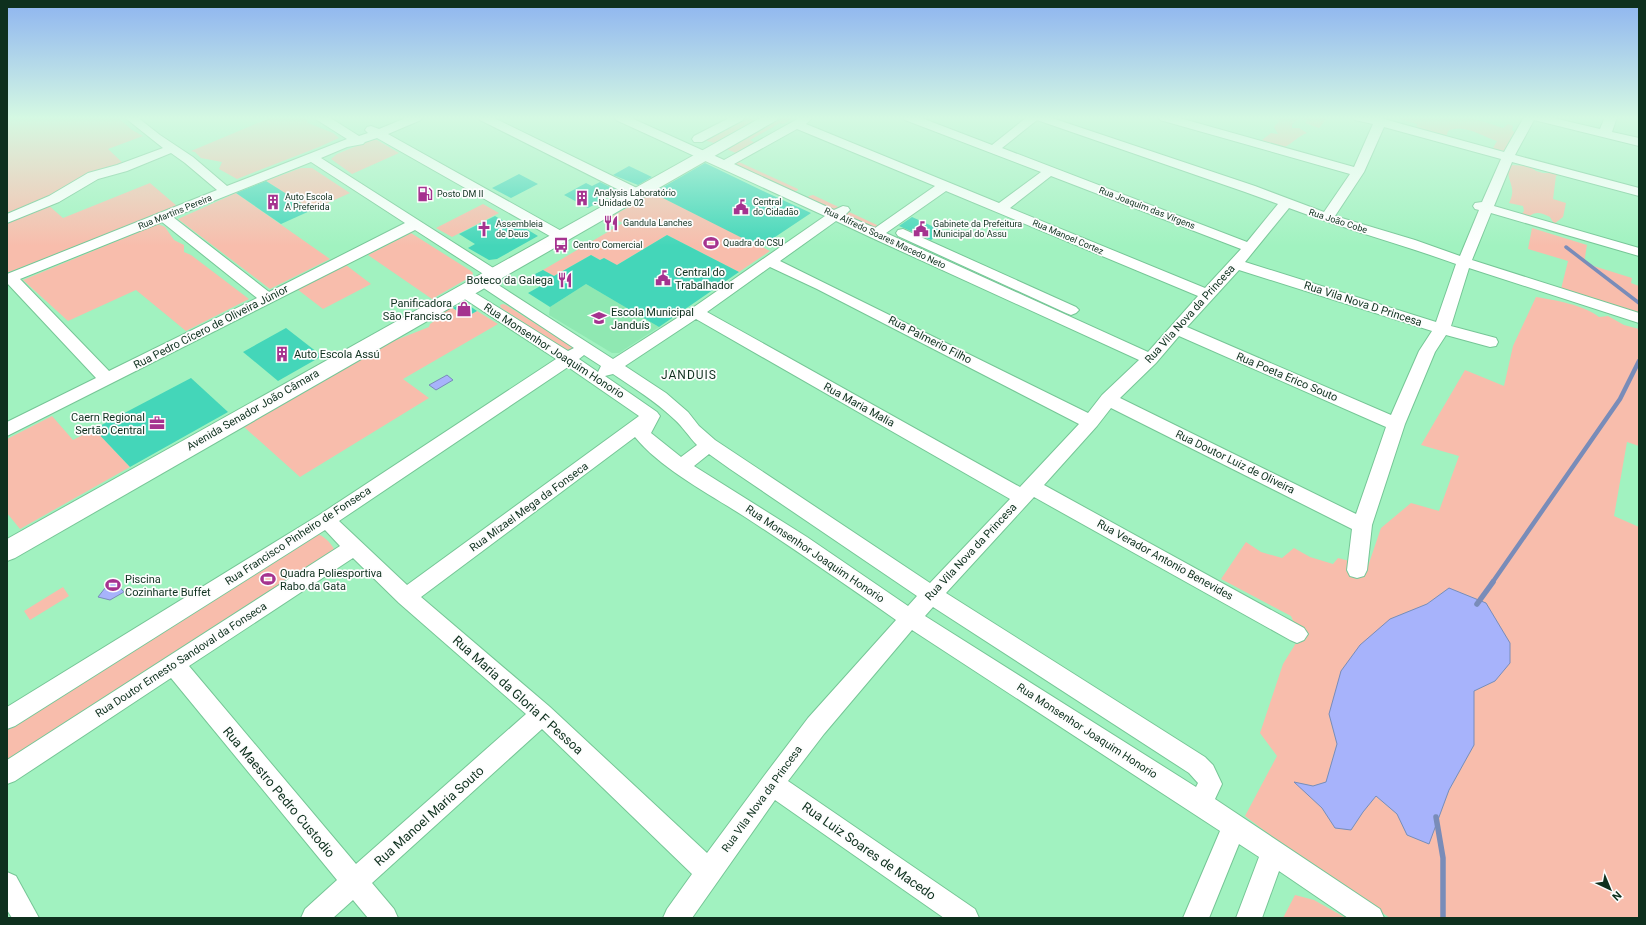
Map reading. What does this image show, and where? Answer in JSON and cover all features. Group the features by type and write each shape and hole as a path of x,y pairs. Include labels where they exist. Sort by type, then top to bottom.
{"main road":[{"name":"Avenida Senador João Câmara","path":"7,551 636,193 687,160"}],"street":[{"path":"7,219 54,199 93,176 122,168 142,160"},
{"path":"189,160 225,191"},
{"name":"Rua Martins Pereira","path":"8,279 304,160"},
{"name":"Rua Monsenhor Joaquim Honorio","path":"317,160 415,224 487,277 508,297 660,397 682,416 709,446 932,595 1197,765 1205,773 1210,784 1200,803"},
{"path":"424,160 560,236"},
{"path":"570,160 636,193"},
{"name":"Rua Alfredo Soares Macedo Neto","path":"728,160 795,197 841,211"},
{"name":"Rua Alfredo Soares Macedo Neto","path":"745,160 807,189 841,211 1154,355"},
{"name":"Rua Manoel Cortez","path":"882,160 1208,295"},
{"name":"Rua Joaquim das Virgens","path":"1022,160 1250,248"},
{"name":"Rua João Cobe","path":"1166,160 1250,189 1327,218 1410,243 1639,318"},
{"path":"1316,160 1358,172"},
{"path":"1327,218 1358,172 1363,160"},
{"path":"1357,570 1362,526 1396,424 1436,328 1460,260 1502,160"},
{"path":"1523,160 1639,192"},
{"path":"1000,209 1050,171"},
{"path":"881,230 944,186"},
{"path":"795,197 807,189"},
{"name":"Rua Vila Nova da Princesa","path":"676,918 772,784 816,726 910,618 1091,422 1108,399 1154,355 1236,264 1286,203"},
{"path":"1483,207 1639,252"},
{"path":"595,378 696,312 841,211"},
{"path":"163,216 268,298"},
{"name":"Rua Pedro Cícero de Oliveira Júnior","path":"7,430 415,224"},
{"name":"Rua Palmerio Filho","path":"769,261 822,286 1091,422"},
{"name":"Rua Vila Nova D Princesa","path":"1236,264 1436,328 1490,342"},
{"path":"8,279 107,379"},
{"name":"Rua Monsenhor Joaquim Honorio","path":"462,291 568,359 651,416 642,434 658,450 681,466 800,542 910,618 1200,803 1371,918"},
{"path":"490,308 508,297"},
{"name":"Rua Maria Malia","path":"696,312 1027,492"},
{"name":"Rua Poeta Erico Souto","path":"1177,329 1396,424"},
{"name":"Rua Francisco Pinheiro de Fonseca","path":"7,719 326,520 586,348"},
{"name":"Rua Doutor Luiz de Oliveira","path":"1108,399 1362,526"},
{"name":"Rua Mizael Mega da Fonseca","path":"406,597 651,416"},
{"path":"681,466 709,446"},
{"name":"Rua Verador Antonio Benevides","path":"1027,492 1297,634"},
{"name":"Rua Maria da Gloria F Pessoa","path":"326,520 406,597 542,714 708,872"},
{"name":"Rua Doutor Ernesto Sandoval da Fonseca","path":"7,773 354,547"},
{"name":"Rua Maestro Pedro Custodio","path":"174,665 385,918"},
{"name":"Rua Manoel Maria Souto","path":"314,918 355,883 542,714"},
{"name":"Rua Luiz Soares de Macedo","path":"772,784 966,918"},
{"path":"1196,918 1234,826"},
{"path":"1248,918 1273,852"},
{"path":"7,885 26,918"}],"shaded area":[{"path":"7,160 120,160 124,164 7,216"},
{"path":"212,160 285,160 237,179 219,169 222,162"},
{"path":"333,160 383,160 352,174"},
{"path":"736,162 739,162 798,190 794,192 733,165"},
{"path":"1509,165 1529,166 1536,171 1543,173 1555,173 1558,175 1556,176 1553,199 1566,203 1563,217 1554,224 1550,217 1542,214 1537,213 1529,217 1521,215 1524,211 1523,206 1509,203 1512,188 1508,171"},
{"path":"301,168 312,168 350,193 312,210 266,181"},
{"path":"150,183 177,206 7,273 7,223 48,205 63,218"},
{"path":"236,193 330,259 270,289 178,219"},
{"path":"653,193 770,251 739,272 667,235 612,268 611,262 604,258 600,260 591,255 554,276 543,270 623,223 611,217"},
{"path":"813,195 877,225 877,227 875,228 807,198"},
{"path":"483,204 499,213 452,237 436,228"},
{"path":"158,224 165,227 174,240 184,245 184,252 191,255 249,299 186,331 136,290 68,321 23,280"},
{"path":"1532,228 1587,245 1584,263 1632,278 1631,283 1639,286 1639,315 1561,289 1568,261 1528,249"},
{"path":"411,233 471,271 473,273 472,276 432,299 368,255"},
{"path":"346,265 371,284 323,309 297,289"},
{"name":"Escola Municipal Janduís","path":"586,284 659,327 619,353 612,353 549,315 550,307"},
{"path":"1536,297 1560,301 1577,306 1586,309 1599,317 1608,316 1624,325 1639,329 1639,446 1627,442 1614,516 1639,527 1639,918 1390,918 1294,853 1245,816 1277,756 1260,733 1283,664 1304,630 1294,623 1291,616 1221,579 1246,542 1261,552 1282,558 1294,548 1310,557 1333,564 1338,558 1368,566 1381,528 1411,503 1439,511 1459,456 1421,445 1465,370 1504,386 1513,346","holes":["1449,588 1486,603 1494,618 1495,681 1474,691 1474,745 1449,790 1429,844 1407,835 1397,814 1376,796 1351,830 1335,828 1322,808 1295,782 1313,786 1326,782 1337,744 1329,714 1390,619 1427,604"]},
{"path":"503,304 574,348 569,352 501,308 500,305"},
{"path":"451,307 466,317 477,311 498,324 403,379 429,398 300,477 243,426 391,342 429,327 430,324"},
{"path":"52,416 73,440 94,429 130,467 20,529 7,513 7,439"},
{"path":"316,534 324,537 331,544 334,549 331,553 7,765 7,729"},
{"path":"63,587 69,596 30,620 24,611"},
{"path":"1295,895 1314,900 1346,918 1283,918"}],"water":[{"path":"447,375 453,380 436,390 429,385"},
{"name":"Piscina Cozinharte Buffet","path":"112,579 124,592 110,600 98,597"},
{"path":"1449,588 1486,603 1510,643 1510,663 1495,681 1474,691 1474,745 1449,790 1429,844 1407,835 1397,814 1376,796 1351,830 1335,828 1322,808 1294,782 1313,786 1326,782 1337,744 1329,714 1341,671 1360,645 1390,619 1427,604"}],"building":[{"name":"Central do Cidadão","path":"705,163 811,213 760,247 653,193"},
{"path":"629,166 652,177 638,185 613,175"},
{"path":"519,174 538,184 511,198 492,188"},
{"name":"Auto Escola A Preferida","path":"266,181 312,210 281,224 236,193"},
{"path":"600,182 616,190 598,200 601,201 588,208 564,195 586,183 592,186"},
{"path":"495,216 511,225 515,222 538,236 497,259 489,260 468,248 475,244 459,234"},
{"name":"Gabinete da Prefeitura Municipal do Assu","path":"912,217 943,231 931,240 899,226"},
{"name":"Central do Trabalhador","path":"667,235 739,272 659,327 586,284 550,307 528,293 544,284 531,276 543,270 554,276 591,255 600,260 604,258 617,265"},
{"name":"Panificadora São Francisco","path":"464,302 477,311 466,317 453,308"},
{"name":"Auto Escola Assú","path":"286,328 322,356 278,381 243,352"},
{"name":"Caern Regional Sertão Central","path":"191,378 228,412 130,467 94,429"}],"waterway":[{"path":"1566,247 1639,303"},
{"path":"1492,583 1620,399 1639,361"},
{"path":"1477,604 1493,582"},
{"path":"1436,817 1443,858 1443,918"}],"place":[{"name":"Posto DM II","path":"425,194"},
{"name":"Analysis Laboratório - Unidade 02","path":"582,198"},
{"name":"Auto Escola A Preferida","path":"273,202"},
{"name":"Central do Cidadão","path":"741,207"},
{"name":"Gandula Lanches","path":"611,223"},
{"name":"Assembleia de Deus","path":"484,229"},
{"name":"Gabinete da Prefeitura Municipal do Assu","path":"921,229"},
{"name":"Quadra do CSU","path":"711,243"},
{"name":"Centro Comercial","path":"561,245"},
{"name":"Central do Trabalhador","path":"663,278"},
{"name":"Boteco da Galega","path":"565,280"},
{"name":"Panificadora São Francisco","path":"464,309"},
{"name":"Escola Municipal Janduís","path":"599,318"},
{"name":"Auto Escola Assú","path":"282,354"},
{"name":"Caern Regional Sertão Central","path":"157,423"},
{"name":"Quadra Poliesportiva Rabo da Gata","path":"268,579"},
{"name":"Piscina Cozinharte Buffet","path":"113,585"}],"district":[{"name":"JANDUIS","path":"689,375"}]}
